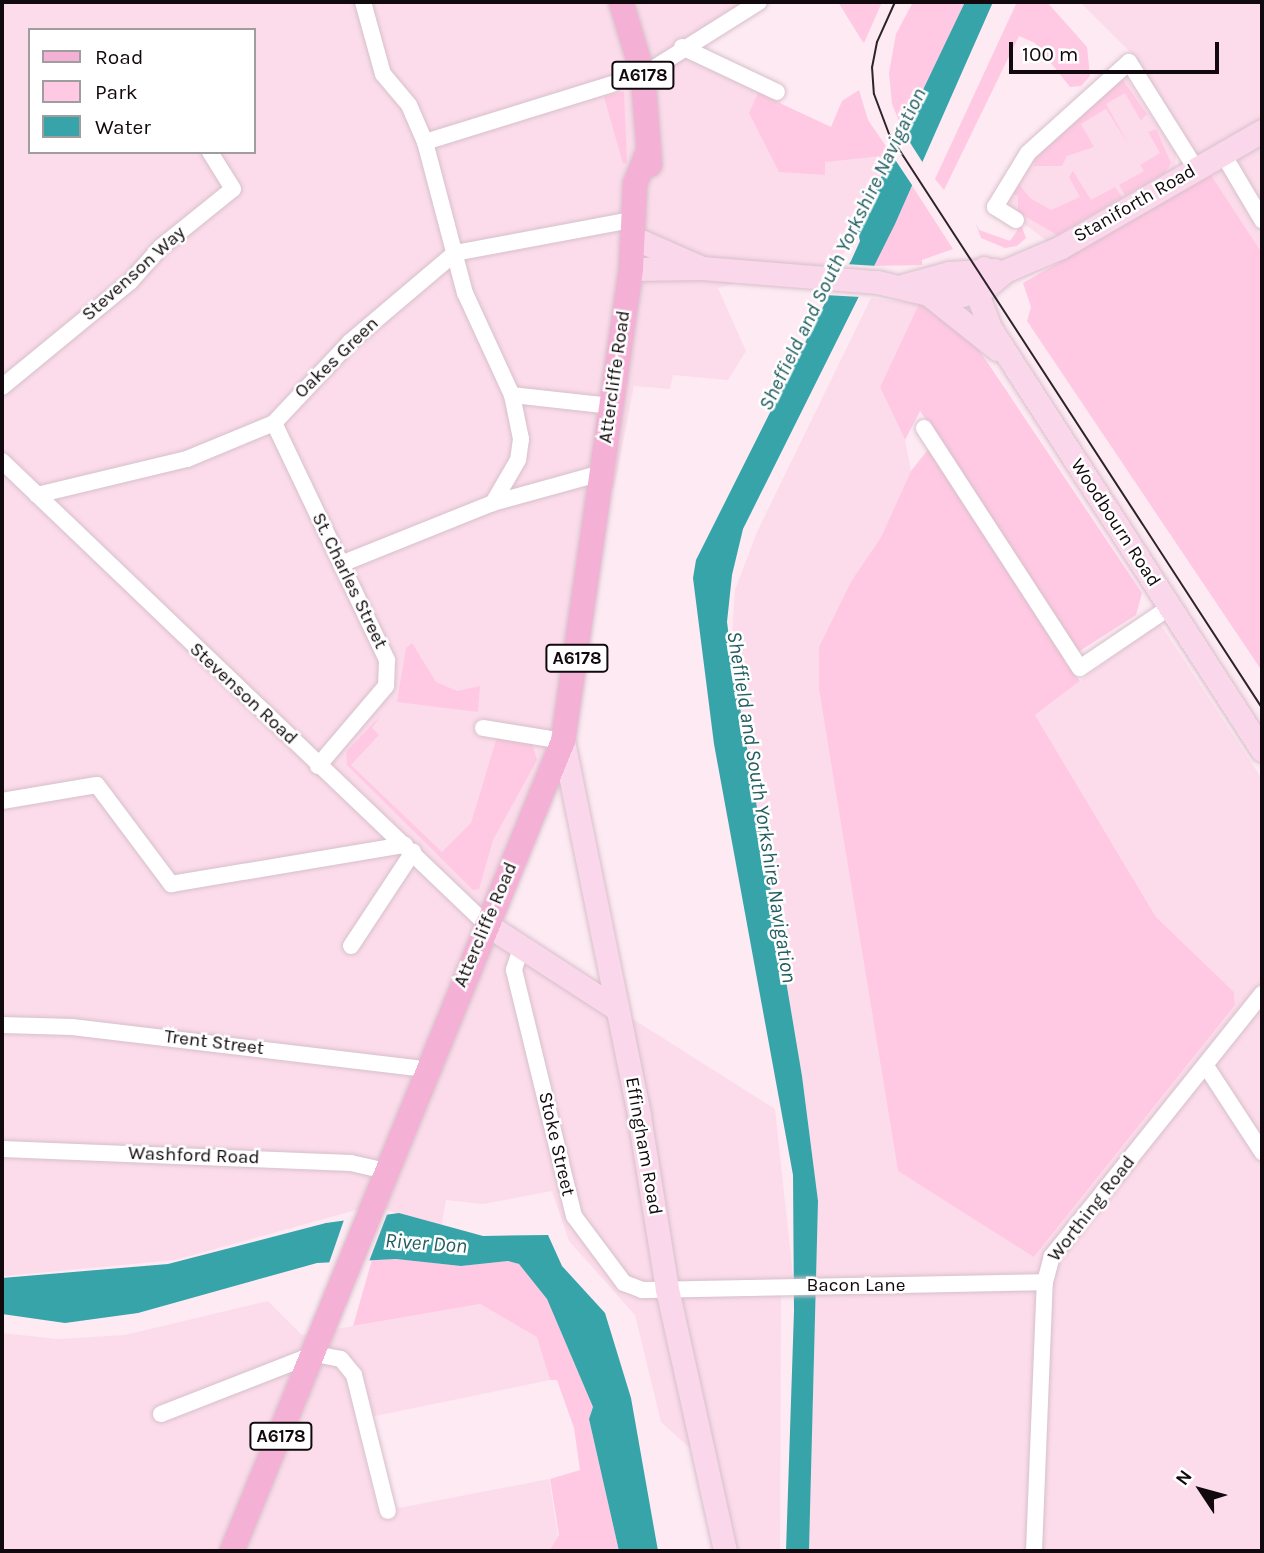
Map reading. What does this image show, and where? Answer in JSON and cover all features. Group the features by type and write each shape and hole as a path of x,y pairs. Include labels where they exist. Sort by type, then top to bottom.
{"main road":[{"name":"Attercliffe Road","path":"232,1551 315,1354 426,1069 564,741 634,244 635,184 649,150 643,75 621,2"},
{"name":"Staniforth Road","path":"919,287 994,270 1061,247 1262,131"},
{"name":"Staniforth Road","path":"634,244 702,268 976,291"},
{"path":"976,291 994,270"},
{"path":"919,287 1007,358"},
{"name":"Woodbourn Road","path":"976,291 1007,358 1262,750"},
{"name":"Effingham Road","path":"564,741 617,1009 667,1289 725,1551"},
{"path":"486,924 617,1009"},
{"path":"583,987 607,961"}],"street":[{"path":"363,2 383,74 409,105 425,142 469,302 512,395 521,439 518,460 493,503"},
{"path":"643,75 682,47 759,2"},
{"path":"682,47 777,92"},
{"path":"1016,219 995,207 1028,153 1129,62 1196,169"},
{"path":"425,142 612,84"},
{"path":"1223,153 1262,219"},
{"name":"Stevenson Way","path":"2,387 130,282 161,247 233,189 211,154"},
{"name":"Oakes Green","path":"37,495 187,459 274,423 350,342 455,253 634,244"},
{"path":"512,395 612,406"},
{"name":"St. Charles Street","path":"274,423 387,660 386,686 318,765"},
{"path":"924,428 1080,668 1170,607"},
{"name":"Stevenson Road","path":"2,461 486,924"},
{"path":"341,564 493,503 601,473"},
{"path":"483,728 564,741"},
{"path":"2,801 97,785 171,884 409,849"},
{"path":"351,946 409,849"},
{"name":"Stoke Street","path":"521,948 514,970 574,1216 624,1283 642,1290 667,1289"},
{"name":"Worthing Road","path":"1034,1551 1045,1282 1052,1256 1262,995"},
{"name":"Trent Street","path":"2,1025 72,1027 426,1069"},
{"path":"1206,1066 1262,1152"},
{"name":"Washford Road","path":"2,1149 351,1163 385,1171"},
{"name":"Bacon Lane","path":"667,1289 1045,1282"},
{"path":"161,1413 315,1354 341,1359 354,1375 388,1511"}],"shaded area":[{"path":"2,2 759,2 683,46 783,95 780,104 892,155 831,279 769,274 718,288 746,351 728,380 673,375 670,389 634,386 614,488 593,486 562,727 367,1207 175,1260 5,1276 2,1274"},
{"path":"1080,2 1262,2 1262,123 1199,159 1135,57"},
{"path":"1124,74 1176,154 1175,170 1051,244 1011,214 1008,199 1036,154"},
{"path":"1262,145 1262,253 1211,175"},
{"path":"871,298 919,304 880,387 905,440 911,471 881,537 852,580 819,690 898,1171 1035,1256 1235,1005 1234,992 1156,917 1035,715 1159,622 1262,779 1262,1551 809,1551 818,1201 802,1076 731,653 735,590 757,532"},
{"path":"492,930 775,1109 794,1285 781,1290 780,1551 728,1551 710,1466 661,1422 635,1315 569,1241 552,1191 483,1204 446,1200 441,1228 381,1208"},
{"path":"268,1301 302,1335 480,1304 538,1337 550,1380 356,1420 378,1512 549,1479 558,1536 550,1551 2,1551 2,1333 57,1339 125,1335"}],"green space":[{"path":"838,2 882,2 864,43 861,39"},
{"path":"913,2 965,2 904,133 892,104 889,73 896,34"},
{"path":"1017,2 1047,2 1087,47 1090,76 1081,86 1070,87 1035,43 1019,36 944,190 935,179"},
{"path":"1122,79 1147,114 1141,121 1125,93 1106,104 1129,145 1106,109 1081,124 1094,147 1067,156 1062,166 1034,166 1036,154"},
{"path":"859,90 868,120 892,155 825,162 825,175 779,172 749,113 758,93 831,127 842,101"},
{"path":"624,91 627,163 623,164 604,97"},
{"path":"1156,129 1171,163 1165,173 1125,195 1119,185 1144,171 1140,165 1160,153 1148,132"},
{"path":"1073,171 1091,200 1115,187 1122,197 1057,235 1018,212 1018,196 1013,194 1019,184 1030,198 1051,210 1080,197 1069,177"},
{"path":"1211,175 1262,253 1262,671 1027,321 1031,307 1023,283"},
{"path":"911,184 953,249 922,260 922,265 873,266"},
{"path":"975,222 979,230 1010,241 1021,225 1026,238 1017,246 1005,248 981,238"},
{"path":"919,304 946,315 975,344 1142,593 1136,615 1064,661 1080,681 1035,715 1156,917 1234,992 1235,1005 1034,1257 898,1171 819,690 819,647 852,580 881,537 911,471 938,437 920,411 905,440 880,387"},
{"path":"412,643 436,682 457,691 480,686 478,712 397,702 406,648"},
{"path":"380,716 372,728 379,735 351,765 442,852 471,823 497,737 532,743 537,760 493,840 479,889 473,890 347,765 346,752"},
{"path":"396,1259 461,1266 508,1261 519,1264 547,1299 593,1407 589,1419 619,1551 549,1551 559,1535 550,1479 580,1470 574,1428 557,1380 550,1380 537,1337 480,1304 353,1326 372,1260"}],"water":[{"path":"965,2 993,2 895,224 743,529 732,575 727,622 731,653 802,1076 818,1201 809,1551 786,1551 794,1311 793,1175 714,744 693,578 696,560 828,297 851,261 860,241 857,228"},
{"name":"River Don","path":"399,1213 483,1236 548,1235 562,1266 605,1313 631,1398 658,1551 619,1551 589,1419 593,1407 547,1299 519,1264 508,1261 461,1266 396,1259 317,1263 138,1313 65,1323 2,1314 2,1278 168,1264 326,1223"}],"pier":[{"path":"902,130 923,163 914,188 890,152"},
{"path":"845,264 877,266 861,297 825,295"},
{"path":"388,1212 368,1264 328,1266 345,1217"}],"tram line":[{"path":"895,2 877,42 872,67 874,94 889,134 1262,708"}],"water label":[{"name":"Sheffield and South Yorkshire Navigation","path":"842,249"},
{"name":"Sheffield and South Yorkshire Navigation","path":"762,807"}]}
